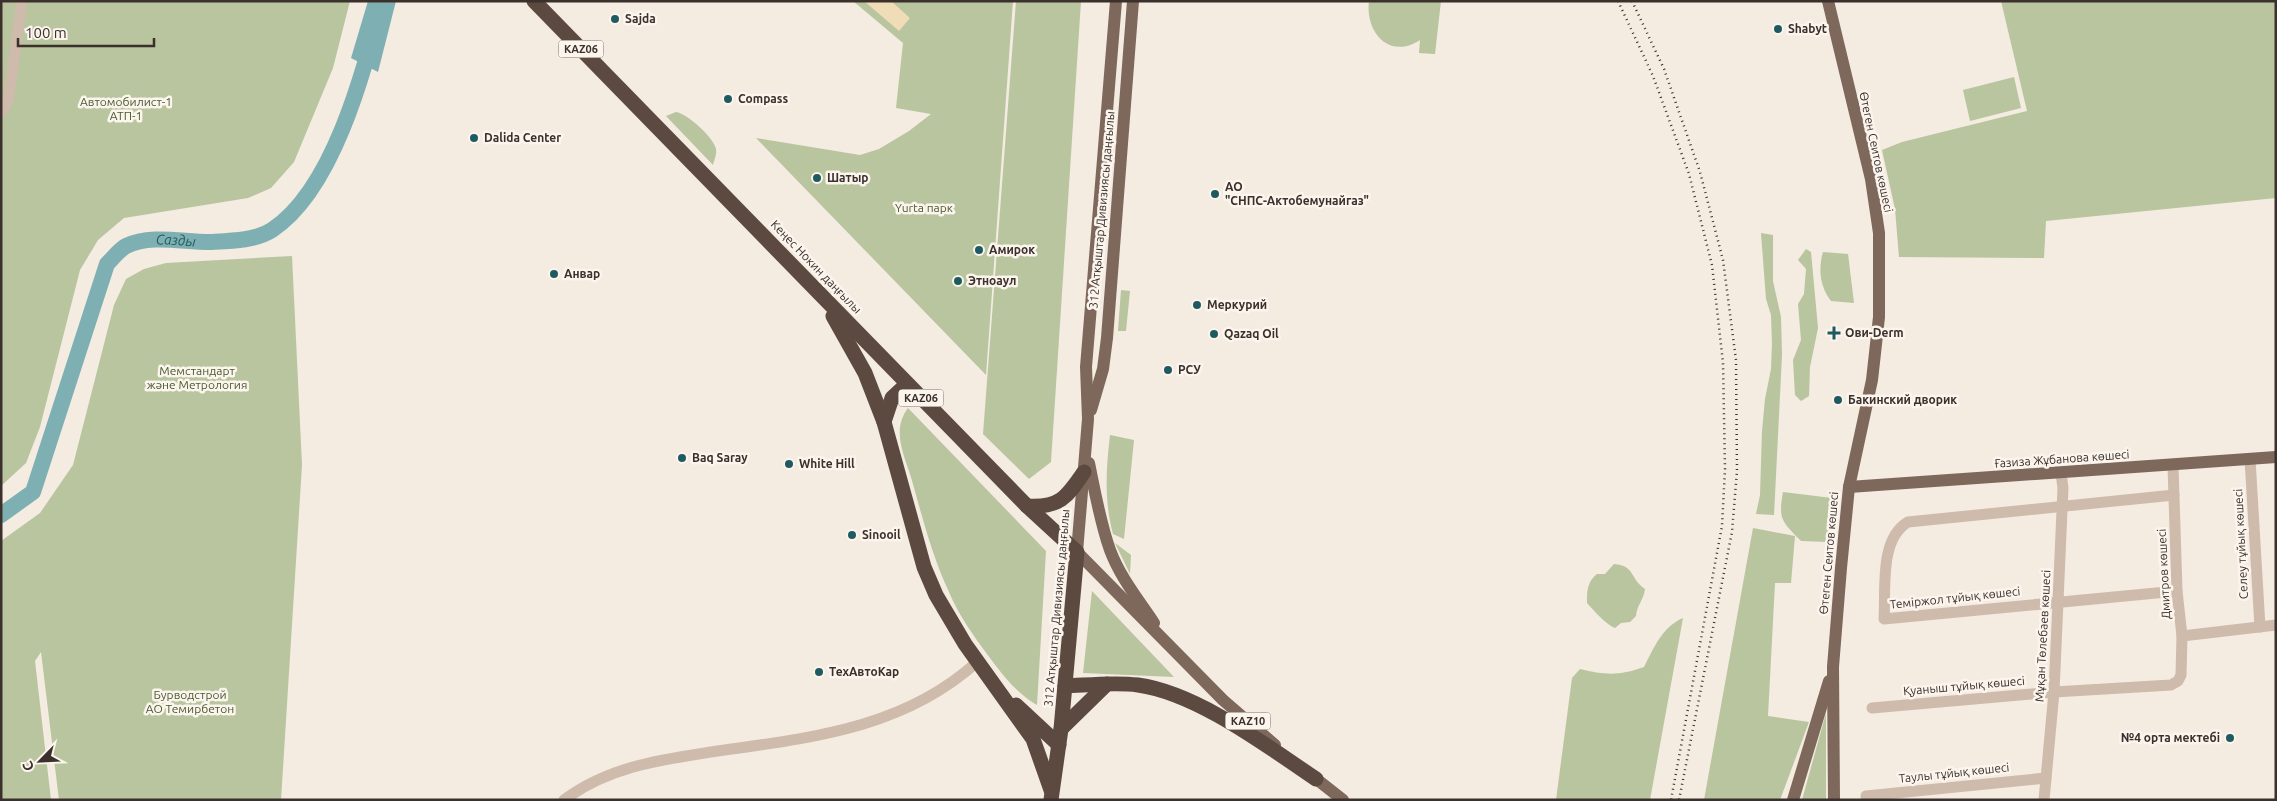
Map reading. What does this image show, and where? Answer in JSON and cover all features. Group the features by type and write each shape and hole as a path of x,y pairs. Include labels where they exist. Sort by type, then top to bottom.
{"highway":[{"name":"Кеңес Нокин даңғылы","path":"534,1 1027,506 1077,552"},
{"path":"817,289 856,355 884,422 924,567 941,604 977,662 1033,739 1052,797"},
{"path":"884,422 892,398 907,384"},
{"path":"1027,506 1051,505 1061,500 1084,472"},
{"name":"312 Атқыштар Дивизиясы даңғылы","path":"1052,797 1061,729 1077,552"},
{"path":"1061,729 1108,684"},
{"path":"1065,686 1137,685 1170,692 1208,710 1316,779"},
{"path":"998,690 1059,744"}],"main road":[{"name":"312 Атқыштар Дивизиясы даңғылы","path":"1077,552 1088,419 1086,367 1116,1"},
{"name":"312 Атқыштар Дивизиясы даңғылы","path":"1088,419 1103,369 1133,1"},
{"name":"Өтеген Сеитов көшесі","path":"1828,1 1871,179 1879,233 1879,317 1872,380 1849,487 1833,667"},
{"path":"1102,170 1120,171"},
{"path":"1093,278 1111,280"},
{"path":"1086,447 1100,517 1110,550 1126,583 1183,661"},
{"name":"Ғазиза Жұбанова көшесі","path":"1849,487 2276,457"},
{"name":"KAZ10","path":"1077,552 1223,700 1343,800"},
{"path":"1793,800 1833,667"},
{"path":"1833,667 1834,800"}],"street":[{"path":"1,114 8,100 22,1"},
{"name":"Селеу тұйық көшесі","path":"2250,459 2260,627"},
{"name":"Дмитров көшесі","path":"2174,465 2177,591 2182,636 2181,675 2178,681"},
{"name":"Мұқан Төлебаев көшесі","path":"2044,800 2054,692 2059,602 2062,506 2061,473"},
{"path":"2062,506 2174,495"},
{"name":"Теміржол тұйық көшесі","path":"2062,506 1908,522 1900,526 1896,530 1887,554 1884,619 2177,591"},
{"path":"2182,636 2276,625"},
{"path":"564,800 594,782 646,762 827,734 894,714 915,706 947,686 977,662"},
{"name":"Қуаныш тұйық көшесі","path":"1872,708 2054,692 2171,685 2178,681"},
{"name":"Таулы тұйық көшесі","path":"1866,796 2046,778"}],"green space":[{"name":"Автомобилист-1 АТП-1","path":"1,1 350,1 333,68 294,162 271,188 248,198 124,218 98,240 80,270 40,427 26,463 1,486"},
{"name":"Yurta парк","path":"853,1 1013,1 986,375 756,138 860,155 879,149 909,131 931,114 896,108 903,43"},
{"path":"1016,1 1081,1 1051,462 1029,479 983,434"},
{"path":"1369,1 1441,1 1435,54 1419,53 1420,40 1399,47 1390,45 1382,40 1375,33 1371,23"},
{"path":"2001,1 2276,1 2276,198 2046,221 2044,258 1899,257 1895,209 1882,150 1902,142 2027,111"},
{"path":"2014,77 2021,108 1970,121 1963,90"},
{"path":"676,112 687,117 711,139 716,149 713,165 666,116"},
{"path":"1761,233 1773,235 1773,281 1781,317 1782,355 1774,515 1756,514 1760,495 1762,431 1765,399 1771,369 1772,344 1771,315 1766,299"},
{"path":"1806,249 1811,252 1818,328 1810,367 1809,396 1801,401 1795,395 1793,360 1801,340 1798,304 1804,294 1806,269 1798,260"},
{"path":"1823,252 1848,254 1854,303 1831,301 1827,296 1821,278"},
{"path":"292,256 302,465 281,800 59,800 41,652 35,661 51,800 1,800 1,541 40,513 73,465 114,305 126,279 144,269 166,263"},
{"path":"1121,290 1130,291 1126,331 1118,331"},
{"path":"908,408 1046,551 1037,705 1015,688 987,654 961,616 943,579 901,445 900,426"},
{"path":"1110,435 1134,440 1124,539 1113,534 1108,509 1107,473"},
{"path":"1783,492 1832,498 1828,542 1801,541 1789,529 1781,515"},
{"path":"1753,528 1795,536 1791,583 1775,583 1768,716 1809,722 1780,800 1704,800"},
{"path":"1115,543 1131,555 1130,574"},
{"path":"1614,564 1626,567 1636,581 1645,589 1636,616 1630,622 1621,623 1615,628 1604,621 1587,603 1591,580 1597,574 1605,574"},
{"path":"1092,591 1174,677 1083,673"},
{"path":"1683,618 1650,800 1556,800 1572,678 1580,669 1612,674 1644,667 1664,632"},
{"path":"1826,713 1826,800 1802,800"}],"sand":[{"path":"864,1 891,1 910,18 899,31"}],"water":[{"path":"368,1 396,1 378,72 351,58"}],"waterway":[{"name":"Сазды","path":"1,515 33,492 107,264 126,246 146,240 167,239 209,242 242,240 258,236 272,230 294,211 313,187 329,158 343,126 356,93 382,1"}],"railway":[{"path":"1618,1 1653,76 1689,174 1712,265 1723,363 1725,469 1722,526 1671,800"},
{"path":"1632,1 1664,69 1700,172 1723,260 1736,360 1737,471 1732,532 1679,800"}],"place":[{"name":"Sajda","path":"615,19"},
{"name":"Shabyt","path":"1778,29"},
{"name":"Compass","path":"728,99"},
{"name":"Dalida Center","path":"474,138"},
{"name":"Шатыр","path":"817,178"},
{"name":"АО \"СНПС-Актобемунайгаз\"","path":"1215,194"},
{"name":"Амирок","path":"979,250"},
{"name":"Анвар","path":"554,274"},
{"name":"Этноаул","path":"958,281"},
{"name":"Меркурий","path":"1197,305"},
{"name":"Ови-Derm","path":"1834,333"},
{"name":"Qazaq Oil","path":"1214,334"},
{"name":"РСУ","path":"1168,370"},
{"name":"Бакинский дворик","path":"1838,400"},
{"name":"Baq Saray","path":"682,458"},
{"name":"White Hill","path":"789,464"},
{"name":"Sinooil","path":"852,535"},
{"name":"ТехАвтоКар","path":"819,672"},
{"name":"№4 орта мектебі","path":"2230,738"}],"park label":[{"name":"Мемстандарт және Метрология","path":"197,378"},
{"name":"Бурводстрой АО Темирбетон","path":"190,702"}]}
